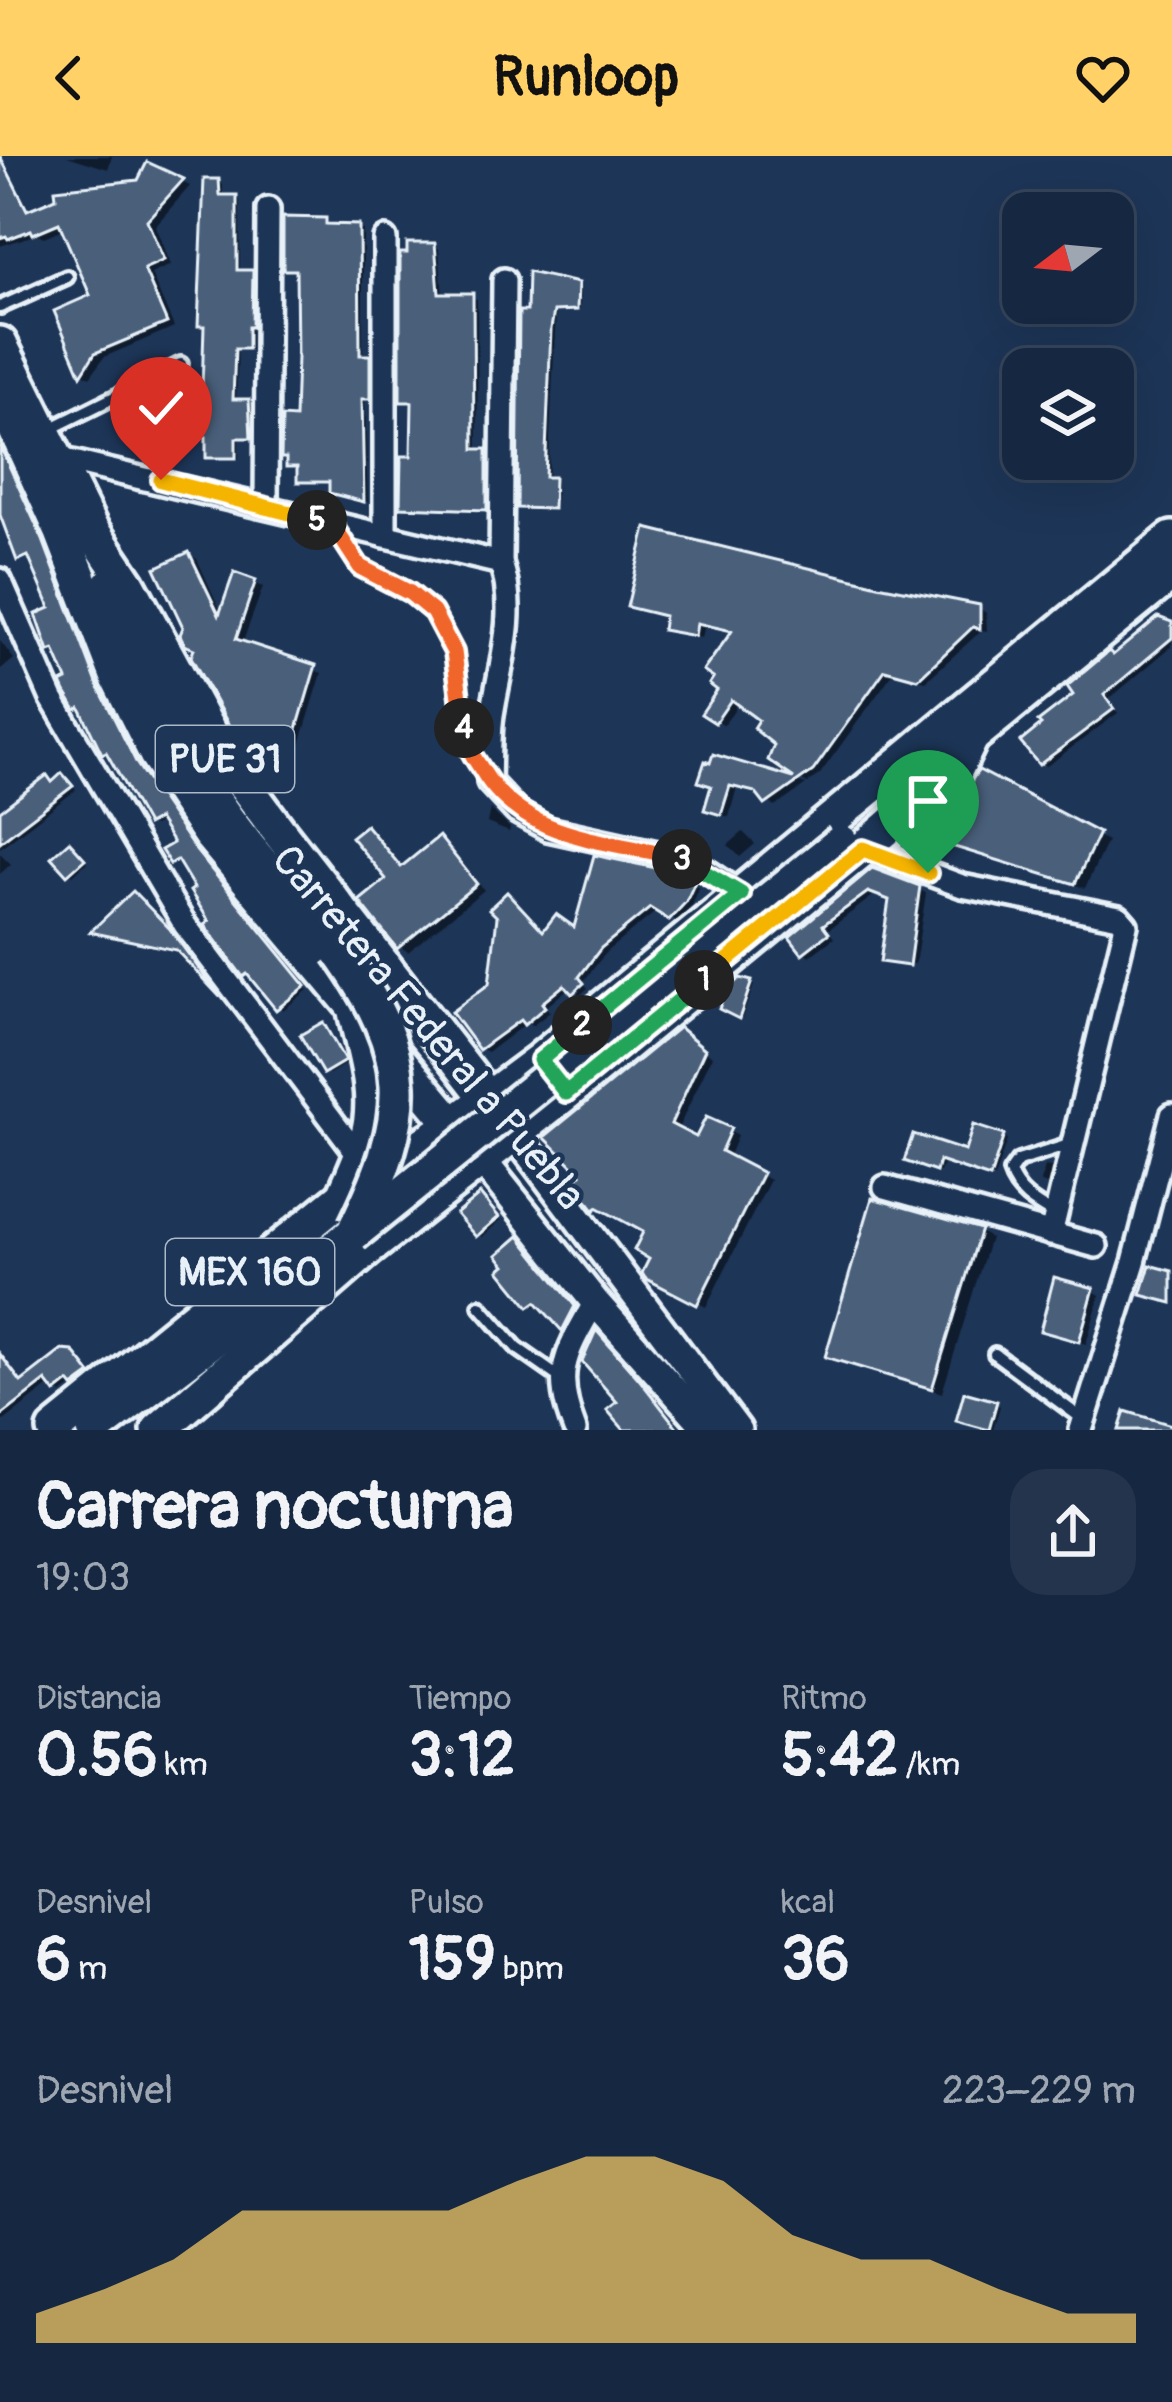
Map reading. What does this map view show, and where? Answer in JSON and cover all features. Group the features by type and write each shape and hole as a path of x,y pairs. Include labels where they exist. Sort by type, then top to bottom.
{"main road":[{"name":"Carretera Federal a Puebla","path":"0,344 62,532 118,678 156,754 210,835 454,1124 595,1302 709,1430"},
{"name":"Carretera Federal a Puebla","path":"0,395 128,584 216,746 737,1430"},
{"path":"91,529 158,708 240,837 339,951 388,1036 399,1091 395,1131 361,1241"},
{"name":"MEX 160","path":"94,1430 361,1241 852,846 972,736 1172,538"},
{"name":"MEX 160","path":"55,1430 339,1201 540,1060 741,894 1068,643 1172,573"},
{"path":"159,1430 361,1241 481,1160 566,1093 852,846"},
{"path":"361,1241 339,1201 368,1135 371,1093 356,985 375,973 390,973"},
{"path":"364,1018 393,1029 402,1023 413,1002"},
{"path":"540,1060 566,1093"}],"street":[{"path":"266,505 268,208"},
{"path":"385,239 386,536"},
{"path":"504,280 501,562 507,637 492,718 489,782 517,812 548,830 680,858 741,894"},
{"path":"38,449 501,562"},
{"path":"0,580 52,699 185,925 360,1156"},
{"path":"852,846 962,886 1119,916 1126,925 1053,1225"},
{"path":"1083,1425 1172,1115"},
{"path":"885,1187 1053,1225 1096,1246"},
{"path":"575,1430 560,1378 566,1353 595,1302"}],"lane":[{"path":"0,308 68,277"},
{"path":"38,449 181,364"},
{"path":"1053,1225 1014,1184 1010,1172 1018,1161 1072,1144"},
{"path":"480,1306 517,1348 560,1378"},
{"path":"995,1354 1083,1425"}],"path":[{"path":"332,524 360,567 410,593 433,612 454,652 465,742 489,782"}],"building":[{"path":"0,156 27,210 56,198 55,189 138,180 147,162 184,179 147,220 164,260 144,269 167,323 95,353 81,375 54,311 90,295 59,223 33,234 31,230 0,238"},
{"path":"204,179 219,179 220,195 237,195 237,270 253,270 252,327 248,327 248,349 235,349 233,399 249,399 251,438 236,438 236,458 206,458 206,437 199,437 200,413 165,411 166,388 195,389 197,394 197,389 202,390 204,326 198,326"},
{"path":"283,217 359,225 360,355 370,355 370,399 362,399 364,502 329,493 329,482 297,482 297,467 286,467 286,458 281,458 282,417 295,418 297,357 296,270 283,270"},
{"path":"407,243 435,243 439,293 473,293 474,449 487,449 487,510 400,507 401,456 411,456 412,402 400,402 400,253 407,253"},
{"path":"528,272 578,283 577,310 554,311 551,329 545,477 554,477 553,509 517,508 519,311 527,311"},
{"path":"0,446 43,540 98,686 137,764 194,848 306,986 276,1010 247,974 243,977 204,925 209,921 190,891 194,888 177,860 170,864 161,850 173,843 158,819 147,825 106,752 102,754 80,708 76,710 65,692 61,683 67,680 54,650 49,652 36,614 50,608 28,556 17,561 0,515"},
{"path":"646,528 980,605 980,629 973,627 918,679 885,670 813,771 765,805 755,792 730,786 721,815 704,810 711,786 698,782 705,761 710,763 713,754 794,778 768,760 774,745 753,728 758,720 731,700 715,723 701,714 717,690 709,684 713,678 703,671 732,631 697,623 695,636 662,630 664,616 627,607"},
{"path":"189,552 219,615 234,572 256,580 236,639 316,665 291,749 231,729 191,657 194,649 180,635 183,627 155,568"},
{"path":"1158,617 1172,622 1172,638 1104,695 1114,709 1039,765 1020,742 1073,695 1067,686"},
{"path":"979,770 1099,833 1075,884 932,840 929,858 898,846 931,818 943,826 959,794"},
{"path":"62,773 73,786 0,842 0,811 47,775 52,782"},
{"path":"366,825 401,867 439,836 477,884 397,949 359,901 386,879 351,837"},
{"path":"69,841 85,859 67,875 51,857"},
{"path":"594,855 675,872 695,882 686,902 669,920 650,908 601,948 579,977 584,983 572,994 564,985 524,1025 520,1020 479,1050 451,1012 489,984 497,917 489,909 507,892 543,931 556,914 574,927"},
{"path":"872,868 920,886 909,966 880,962 889,900 868,892 823,925 829,933 802,954 789,937"},
{"path":"133,891 170,929 220,997 176,950 90,932"},
{"path":"740,978 752,981 739,1019 719,1009 726,989"},
{"path":"323,1022 345,1061 323,1074 300,1035"},
{"path":"679,1027 705,1049 671,1124 696,1137 706,1117 731,1128 721,1151 763,1173 697,1305 645,1278 642,1273 649,1259 634,1250 643,1232 597,1207 595,1211 573,1182 581,1174 544,1137"},
{"path":"973,1125 1004,1135 990,1178 939,1161 936,1172 904,1161 913,1134 965,1151"},
{"path":"480,1194 499,1217 476,1237 456,1214"},
{"path":"872,1198 981,1229 932,1389 825,1357"},
{"path":"519,1236 575,1306 562,1331 536,1302 529,1307 499,1270 505,1265 497,1255"},
{"path":"1150,1265 1172,1271 1172,1303 1141,1295"},
{"path":"1054,1277 1094,1288 1079,1342 1040,1331"},
{"path":"596,1330 679,1430 624,1430 607,1410 617,1402 582,1362"},
{"path":"62,1350 73,1351 91,1374 55,1393 46,1381 0,1417 0,1354 21,1382"},
{"path":"964,1392 997,1401 989,1430 956,1421"},
{"path":"1125,1411 1172,1425 1172,1430 1119,1430"}],"route":[{"path":"161,480 332,524 360,567 410,593 433,612 454,652 465,742 489,782 517,812 548,830 680,858 741,894 540,1060 566,1093 863,849 928,873"}]}
